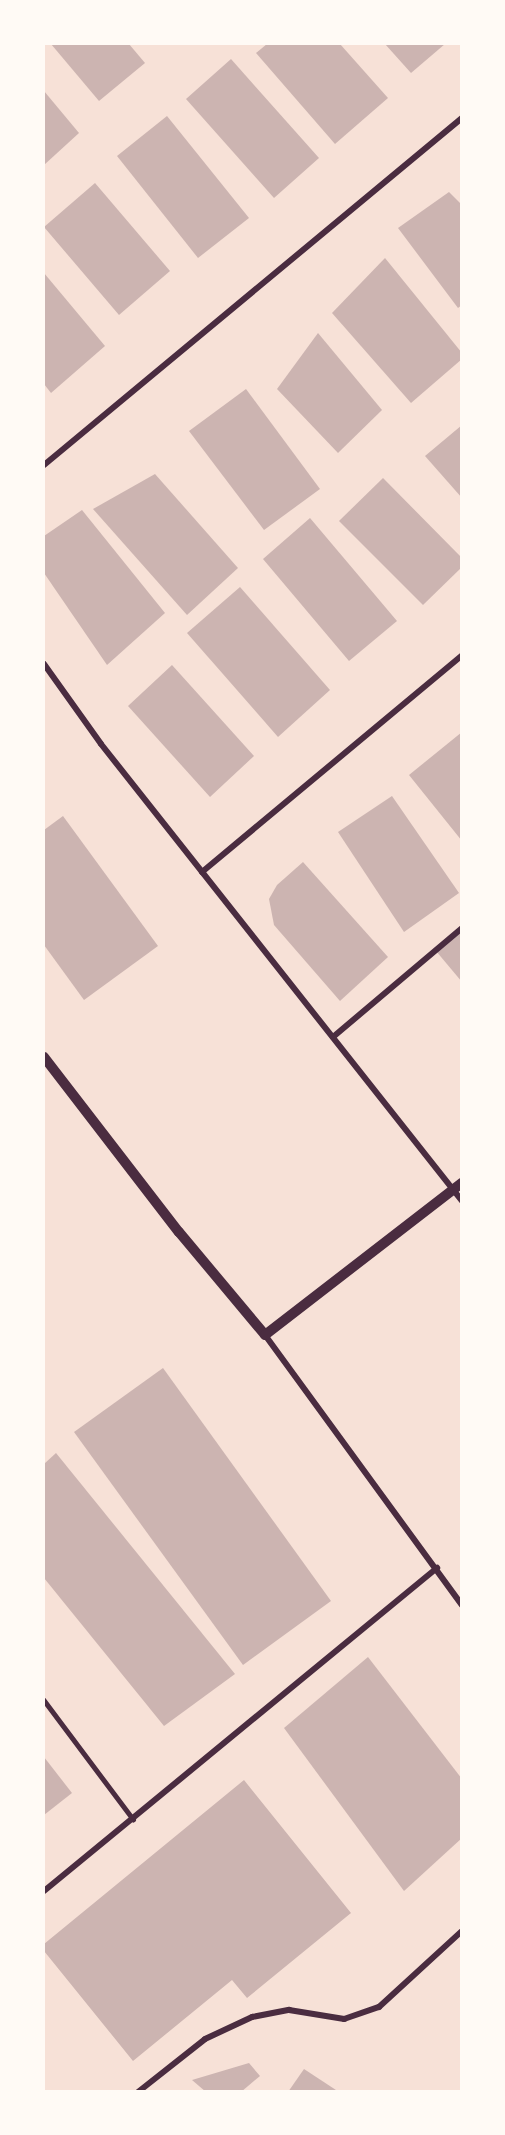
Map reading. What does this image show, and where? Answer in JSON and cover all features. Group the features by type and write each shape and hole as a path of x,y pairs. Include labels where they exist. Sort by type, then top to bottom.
{"street":[{"path":"44,465 462,118"},
{"path":"202,872 462,654"},
{"path":"44,663 101,744 202,872 333,1037 457,1186 462,1201"},
{"path":"333,1037 462,928"},
{"path":"44,1057 265,1335 462,1605"},
{"path":"265,1335 457,1186"},
{"path":"44,1891 437,1568"},
{"path":"138,2091 205,2039 252,2017 289,2010 344,2019 370,2011 462,1931"}],"lane":[{"path":"44,1700 133,1819"}],"building":[{"path":"51,44 129,44 145,63 99,101"},
{"path":"267,44 340,44 388,98 335,144 256,53"},
{"path":"385,44 445,44 411,73"},
{"path":"231,59 319,158 274,198 186,99"},
{"path":"44,91 79,133 44,165"},
{"path":"167,116 249,218 198,258 117,156"},
{"path":"95,183 170,271 119,315 44,227"},
{"path":"449,192 462,205 462,305 458,308 398,228"},
{"path":"385,258 462,353 462,359 411,403 332,313"},
{"path":"44,273 105,346 51,393 44,384"},
{"path":"318,333 382,410 338,453 277,389"},
{"path":"246,389 320,489 264,530 189,431"},
{"path":"462,425 462,498 425,456"},
{"path":"155,474 238,568 187,615 93,509"},
{"path":"383,478 462,558 462,567 423,605 339,521"},
{"path":"82,510 165,613 107,665 44,573 44,536"},
{"path":"310,518 397,621 349,661 263,559"},
{"path":"240,587 330,690 278,737 187,633"},
{"path":"172,665 254,756 210,797 128,706"},
{"path":"462,732 462,841 409,775"},
{"path":"392,796 459,893 404,932 338,832"},
{"path":"63,816 158,946 84,1000 44,945 44,830"},
{"path":"303,862 388,957 340,1001 274,925 269,899 277,885"},
{"path":"462,930 462,982 436,951"},
{"path":"163,1368 331,1601 243,1665 74,1432"},
{"path":"56,1453 235,1674 164,1726 44,1578 44,1464"},
{"path":"368,1657 462,1779 462,1838 404,1891 284,1728"},
{"path":"44,1757 72,1793 44,1815"},
{"path":"244,1780 351,1913 247,1998 232,1980 133,2061 44,1951 44,1944"},
{"path":"249,2063 260,2076 241,2092 206,2092 192,2080"},
{"path":"304,2069 339,2092 288,2092"}]}
